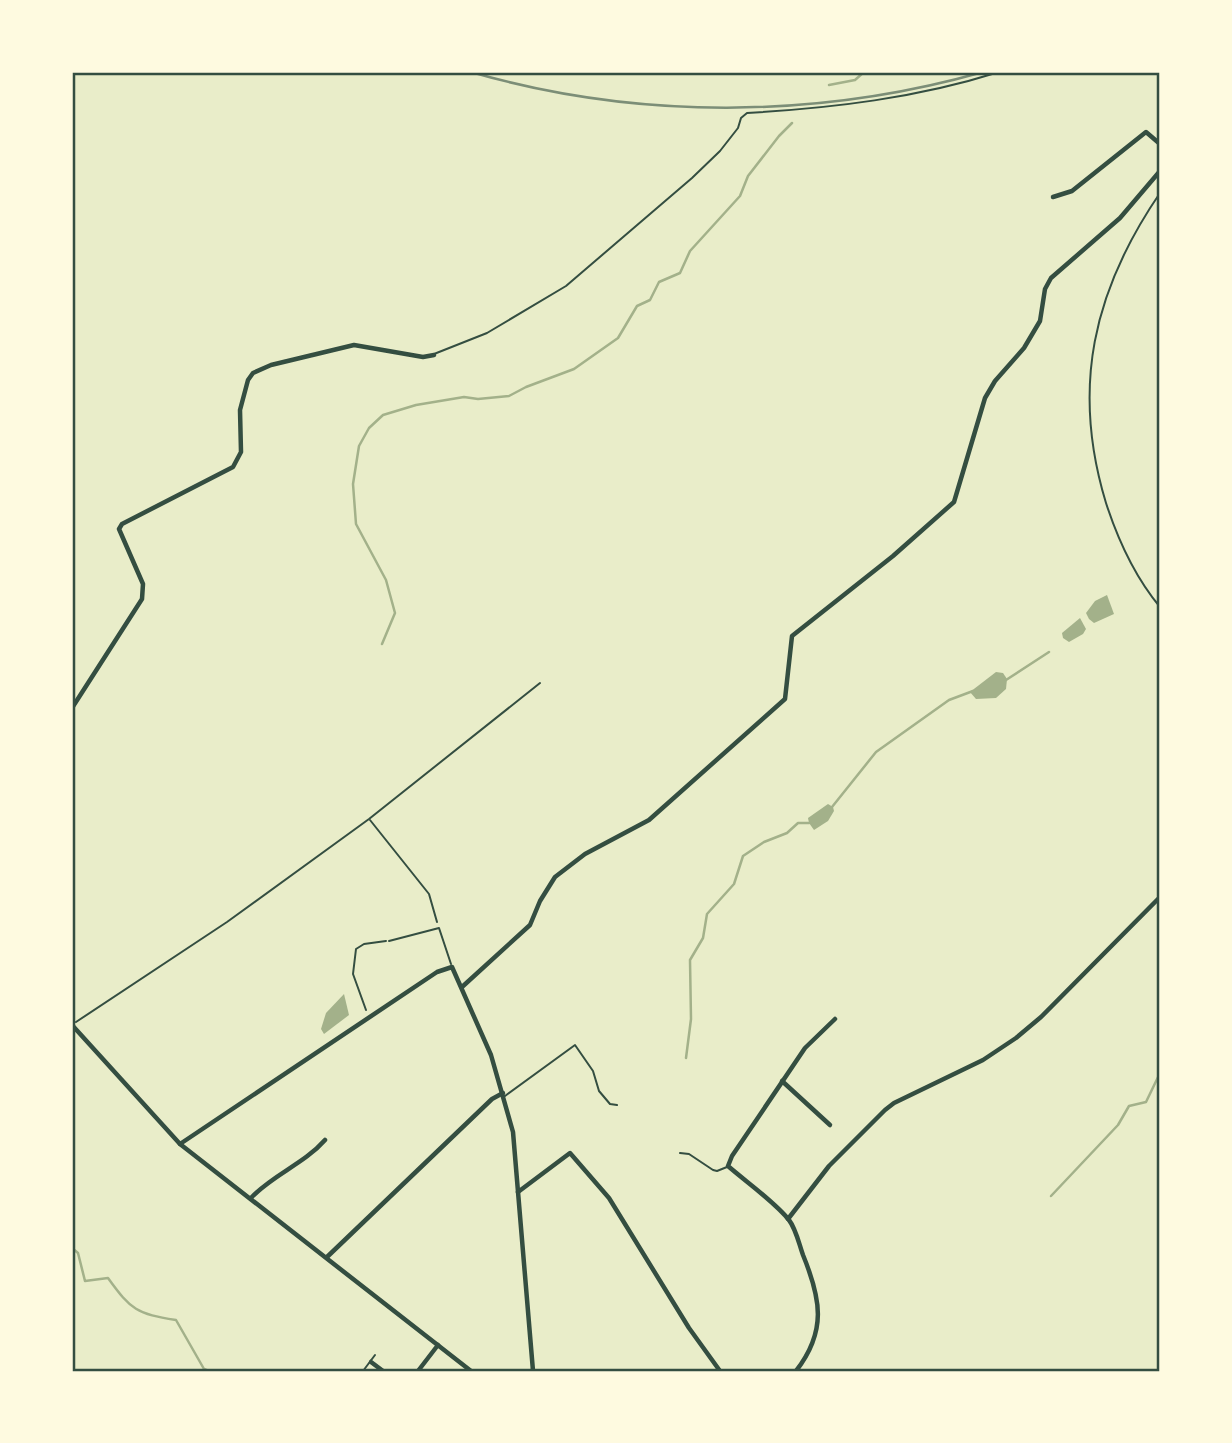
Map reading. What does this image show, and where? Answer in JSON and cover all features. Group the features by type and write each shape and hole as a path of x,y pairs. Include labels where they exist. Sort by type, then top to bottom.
{"street":[{"path":"1053,197 1072,191 1146,132 1160,144"},
{"path":"462,987 530,925 540,901 555,877 585,853 649,820 785,699 792,636 893,556 954,502 985,398 995,381 1024,348 1040,321 1045,289 1051,278 1120,218 1160,171"},
{"path":"72,708 142,599 143,584 119,529 122,524 233,467 241,452 240,411 248,380 253,373 271,365 354,345 423,356 434,355"},
{"path":"788,1219 829,1167 875,1119 894,1103 983,1060 1016,1038 1041,1017 1160,897"},
{"path":"180,1144 437,972 452,967 491,1055 513,1132 533,1371"},
{"path":"796,1371 816,1337 819,1313 816,1287 788,1219 727,1166 805,1048 835,1019"},
{"path":"72,1025 180,1144 471,1371"},
{"path":"782,1081 830,1125"},
{"path":"327,1257 492,1099 503,1095"},
{"path":"251,1198 261,1186 318,1149 325,1140"},
{"path":"518,1192 570,1153 609,1199 689,1328 720,1371"},
{"path":"418,1371 438,1345"},
{"path":"371,1362 383,1371"}],"lane":[{"path":"434,355 487,332 566,286 692,178 720,151 747,113 834,108 921,93 999,72"},
{"path":"389,941 439,928 452,967"},
{"path":"503,1095 575,1045 593,1071 599,1091 610,1104 617,1105"},
{"path":"680,1153 688,1154 713,1170 727,1166"},
{"path":"363,1371 375,1355"}],"path":[{"path":"1160,193 1122,254 1106,297 1092,353 1089,398 1096,468 1115,530 1143,583 1160,607"},
{"path":"72,1025 227,922 369,819 540,683"},
{"path":"369,819 429,894 439,928"},
{"path":"368,1018 353,974 356,949 364,944 389,941"}],"shaded area":[{"path":"1107,595 1114,614 1094,623 1086,613 1095,601"},
{"path":"1080,618 1086,629 1083,634 1069,642 1063,638 1062,633"},
{"path":"996,672 1003,673 1007,679 1006,689 996,698 976,699 970,692"},
{"path":"828,804 834,811 828,821 814,830 808,818"},
{"path":"344,994 349,1015 324,1034 321,1029 326,1013"}],"waterway":[{"path":"829,85 855,80 864,72"},
{"path":"382,644 395,613 386,580 356,524 353,484 359,446 369,428 383,415 416,405 464,397 478,399 509,396 574,369 618,338 637,306 650,300 659,282 680,273 690,251 740,196 748,176 792,123"},
{"path":"1006,680 1049,652"},
{"path":"832,807 876,752 949,700 973,691"},
{"path":"686,1058 691,1019 690,960 703,938 707,914 734,884 743,856 764,842 787,833 798,823 809,823"},
{"path":"1051,1196 1118,1125 1129,1106 1146,1102 1160,1073"},
{"path":"72,1248 78,1253 85,1281 108,1278 136,1309 176,1320 204,1369 209,1371"}],"railway":[{"path":"471,72 534,88 598,99 727,108 856,99 983,72"}]}
